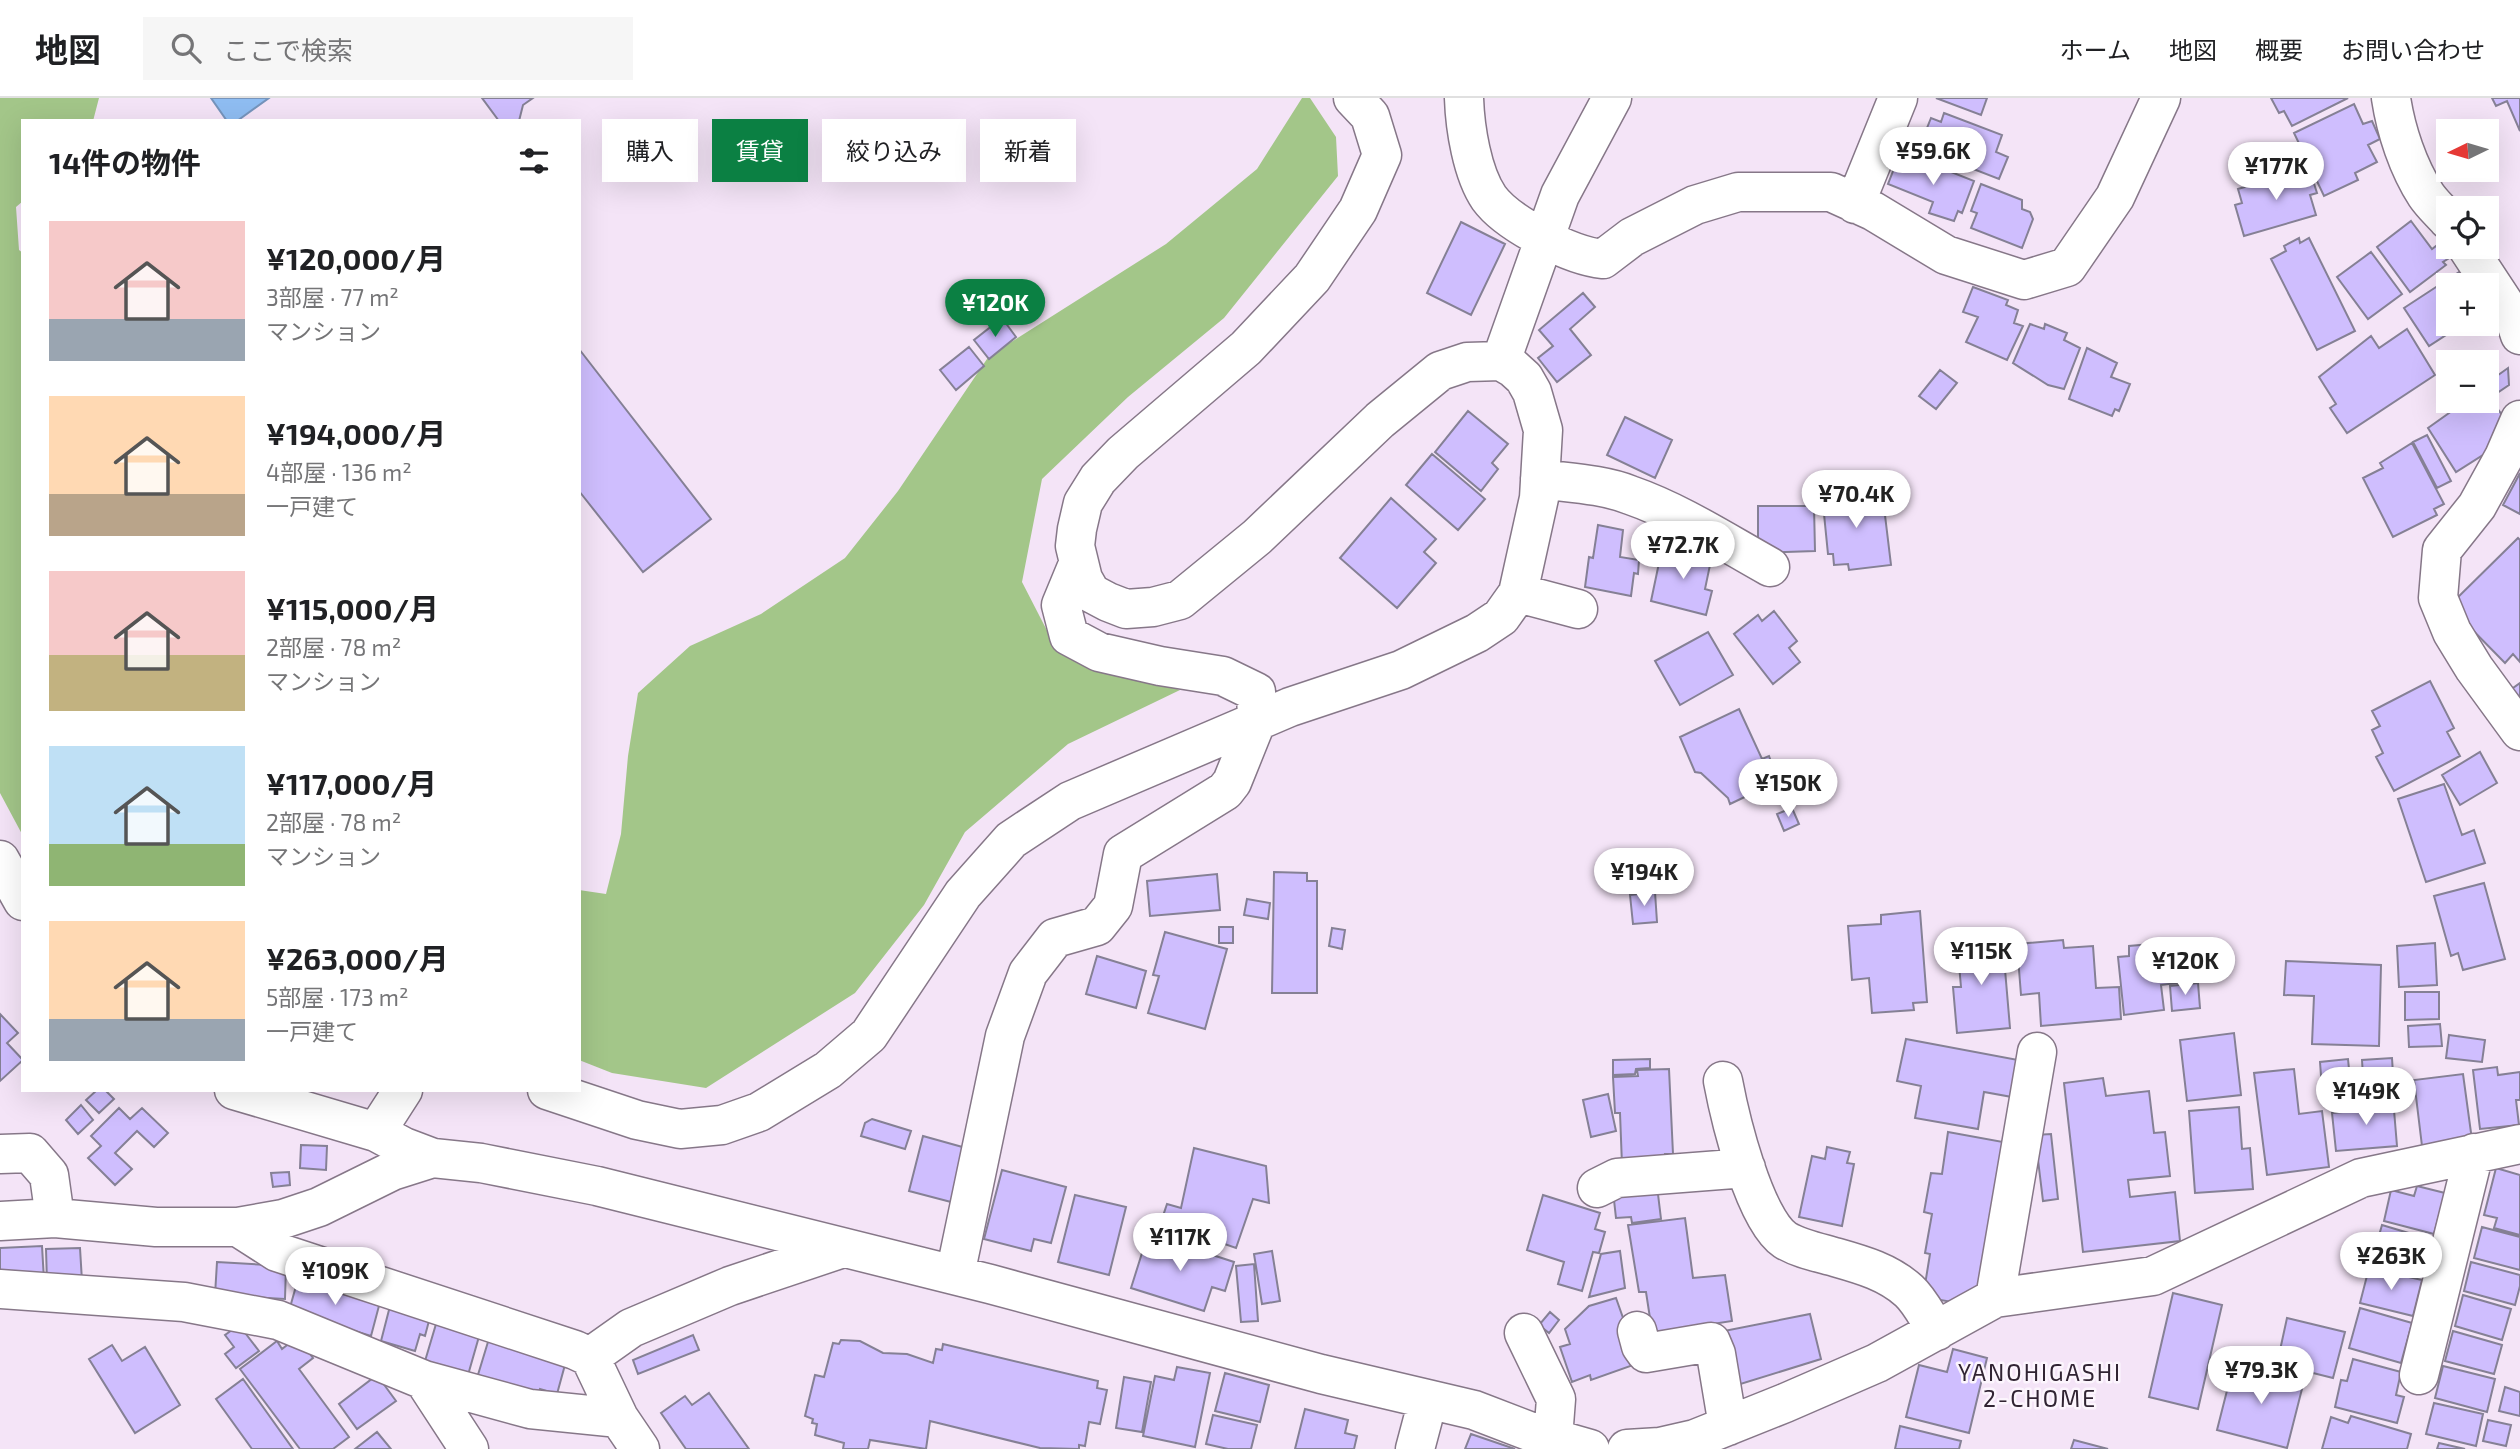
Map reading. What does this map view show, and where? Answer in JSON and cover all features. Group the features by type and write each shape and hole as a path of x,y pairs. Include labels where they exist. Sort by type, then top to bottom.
{"street":[{"path":"553,1092 638,1120 680,1129 722,1125 759,1112 828,1070 869,1035 962,894 1011,840 1070,801 1257,720 1412,665 1477,633 1501,617 1518,593 1539,498 1543,430 1538,407 1524,379 1513,368 1501,362 1467,362 1440,371 1380,421 1257,537 1180,600 1153,607 1126,609 1091,593 1078,564 1075,546 1083,503 1098,480 1123,453 1246,348 1312,278 1358,211 1381,155 1370,116 1353,98"},
{"path":"1464,98 1471,153 1490,200 1543,240 1589,258 1603,260 1632,237 1695,205 1738,192 1831,192 1873,211 1945,255 2024,280 2067,267 2115,197 2161,98"},
{"path":"1501,362 1560,195 1612,98"},
{"path":"1855,204 1898,98"},
{"path":"2391,98 2395,120 2411,166 2427,197 2436,207"},
{"path":"2475,259 2515,320 2520,335"},
{"path":"2520,420 2504,457 2477,506 2442,550 2438,598 2452,632 2474,668 2520,731"},
{"path":"1540,479 1599,486 1629,494 1655,505 1770,567"},
{"path":"955,1275 1005,1036 1028,973 1055,937 1097,926 1113,905 1123,854 1225,791 1232,782 1257,720 1256,692 1223,676 1160,666 1099,652 1069,636 1061,605 1078,564"},
{"path":"1518,593 1578,609"},
{"path":"0,860 21,897"},
{"path":"1995,1298 2037,1052"},
{"path":"1723,1081 1736,1138 1766,1218 1784,1239 1812,1251 1880,1271 1910,1292 1937,1331"},
{"path":"241,1092 376,1132 433,1158 481,1163 597,1186 955,1275 1321,1374 1474,1410 1590,1449"},
{"path":"376,1132 402,1092"},
{"path":"1627,1449 1660,1447 1695,1439 1728,1426 1877,1363 1995,1298 2153,1276 2361,1178 2520,1144"},
{"path":"0,1154 30,1153 49,1175 55,1218"},
{"path":"2419,1376 2474,1153"},
{"path":"0,1221 55,1218 156,1227 238,1227 283,1219 319,1207 392,1171 433,1158"},
{"path":"1597,1188 1617,1178 1746,1168"},
{"path":"238,1227 277,1252 590,1357 630,1434"},
{"path":"590,1357 631,1328 730,1286 843,1248"},
{"path":"0,1289 184,1302 278,1320 424,1380 630,1434"},
{"path":"1637,1331 1646,1353 1711,1342 1716,1354 1728,1426"},
{"path":"1524,1332 1556,1399 1553,1438"},
{"path":"424,1380 469,1449"},
{"path":"1415,1449 1428,1400"}],"green space":[{"path":"0,98 99,98 94,119 21,119 21,203 16,207 21,252 21,832 0,793"},
{"path":"1302,98 1310,98 1336,137 1338,176 1224,318 1128,397 1042,479 1022,582 1057,650 1180,690 1068,744 965,832 924,905 855,993 706,1088 612,1073 581,1061 581,890 606,894 621,834 628,756 638,693 690,646 761,614 845,558 898,491 989,356 1166,244 1257,169"}],"water":[{"path":"211,98 269,98 240,119 226,119"}],"building":[{"path":"482,98 533,98 523,105 520,119 498,119"},
{"path":"1936,98 1987,98 1981,115"},
{"path":"2271,98 2348,98 2292,126 2284,111 2279,113"},
{"path":"2492,98 2520,98 2520,131 2507,101 2496,106"},
{"path":"2354,104 2363,124 2372,121 2380,139 2368,145 2377,162 2355,173 2358,180 2324,196 2294,133"},
{"path":"1944,113 2002,135 1996,152 2008,157 1999,179 1919,148 1931,118 1941,122"},
{"path":"1899,156 1922,166 1926,162 1974,181 1962,213 1958,211 1954,221 1929,213 1933,202 1888,184"},
{"path":"2309,168 2317,193 2310,195 2316,215 2244,236 2235,205 2242,203 2238,189"},
{"path":"1981,184 2022,200 2022,209 2030,212 2033,219 2022,248 1971,228 1977,213 1971,211"},
{"path":"2411,221 2432,249 2436,246 2436,259 2448,259 2443,262 2446,265 2410,292 2377,247"},
{"path":"1461,222 1505,244 1471,315 1427,293"},
{"path":"2299,238 2300,243 2309,238 2355,331 2317,350 2271,259 2286,251 2284,246"},
{"path":"2371,252 2402,294 2368,319 2337,277"},
{"path":"1973,287 2008,300 2006,305 2018,310 2014,323 2023,326 2007,360 1966,342 1978,317 1963,312"},
{"path":"2436,287 2436,336 2444,336 2429,346 2404,308"},
{"path":"1583,293 1595,307 1570,329 1591,355 1557,382 1538,358 1553,346 1539,330"},
{"path":"1002,318 1016,337 989,359 974,340"},
{"path":"2030,324 2044,329 2045,324 2067,333 2064,340 2080,348 2064,389 2048,385 2013,363"},
{"path":"2407,329 2435,375 2347,433 2330,408 2336,404 2319,377 2371,336 2379,348"},
{"path":"969,347 984,366 956,390 940,370"},
{"path":"2087,348 2117,363 2111,377 2130,384 2119,411 2115,409 2112,416 2069,399"},
{"path":"581,352 711,519 643,572 581,494"},
{"path":"2508,368 2509,385 2499,392 2499,374"},
{"path":"1940,370 1957,383 1936,409 1919,396"},
{"path":"1468,411 1508,444 1492,463 1498,469 1481,491 1435,452"},
{"path":"2499,411 2502,415 2486,453 2456,472 2428,428 2449,413 2499,413"},
{"path":"1625,417 1672,440 1655,478 1607,455"},
{"path":"2427,435 2451,481 2437,488 2413,442"},
{"path":"2412,443 2444,504 2434,509 2437,515 2393,537 2363,478 2383,468 2380,463"},
{"path":"1432,454 1485,499 1458,530 1406,485"},
{"path":"2520,473 2520,514 2503,505"},
{"path":"1871,488 1872,508 1884,507 1891,565 1849,570 1848,564 1834,565 1833,554 1828,554 1822,494"},
{"path":"1391,498 1436,539 1424,552 1436,563 1397,608 1340,558"},
{"path":"1758,506 1814,506 1815,551 1758,553"},
{"path":"1598,525 1623,530 1620,557 1639,560 1631,596 1585,587 1589,557 1593,558"},
{"path":"2518,538 2520,662 2513,654 2505,663 2449,606"},
{"path":"1670,544 1698,551 1696,561 1710,565 1705,589 1712,591 1706,615 1651,601 1659,563 1665,564"},
{"path":"1774,611 1797,641 1789,648 1800,662 1773,684 1734,634 1758,615 1762,621"},
{"path":"1708,632 1733,675 1680,705 1655,661"},
{"path":"2430,681 2454,728 2447,732 2460,756 2394,791 2376,757 2383,753 2372,730 2380,726 2372,711"},
{"path":"2520,683 2520,712 2506,693"},
{"path":"1739,709 1762,759 1769,756 1776,776 1770,779 1772,784 1730,804 1728,798 1701,773 1695,772 1680,737"},
{"path":"2480,752 2497,783 2460,805 2442,775"},
{"path":"2444,784 2462,835 2474,830 2485,863 2426,882 2398,799"},
{"path":"1792,808 1799,824 1784,831 1777,814"},
{"path":"1274,872 1307,873 1307,881 1317,881 1317,993 1272,993"},
{"path":"1217,874 1220,910 1150,916 1147,881"},
{"path":"2484,883 2505,959 2463,970 2458,953 2451,956 2434,896"},
{"path":"1655,892 1657,922 1633,924 1630,895"},
{"path":"1247,899 1270,903 1268,919 1244,915"},
{"path":"1920,911 1927,1002 1913,1003 1914,1010 1872,1013 1869,978 1852,980 1848,926 1881,924 1881,915"},
{"path":"1219,927 1233,927 1233,943 1219,943"},
{"path":"1332,928 1345,930 1342,949 1329,946"},
{"path":"1165,932 1227,949 1205,1029 1148,1013 1159,976 1153,975"},
{"path":"1997,938 1998,947 2003,946 2010,1028 1957,1033 1953,987 1961,987 1957,942"},
{"path":"2063,940 2064,948 2093,946 2096,988 2119,987 2121,1019 2041,1026 2039,993 2021,995 2017,944"},
{"path":"2163,943 2164,951 2195,947 2199,980 2161,985 2164,1010 2124,1015 2118,957 2129,956 2129,946"},
{"path":"2435,943 2437,985 2399,987 2397,946"},
{"path":"1097,956 1146,971 1136,1008 1086,994"},
{"path":"2286,961 2381,965 2379,1046 2312,1044 2314,996 2284,995"},
{"path":"2198,983 2200,1008 2172,1011 2170,986"},
{"path":"2405,992 2439,992 2439,1019 2405,1020"},
{"path":"0,1014 18,1033 7,1043 21,1058 21,1062 0,1081"},
{"path":"2440,1024 2442,1046 2409,1047 2408,1026"},
{"path":"2234,1033 2241,1095 2187,1101 2180,1040"},
{"path":"2449,1035 2485,1040 2482,1062 2446,1058"},
{"path":"1906,1039 2018,1060 2012,1097 1984,1092 1978,1129 1915,1118 1921,1086 1897,1081"},
{"path":"2392,1058 2394,1090 2364,1093 2362,1060"},
{"path":"1650,1059 1650,1068 1636,1069 1635,1074 1613,1075 1613,1060"},
{"path":"2348,1059 2352,1100 2323,1103 2320,1062"},
{"path":"2497,1067 2498,1075 2520,1072 2520,1100 2516,1100 2519,1125 2480,1129 2473,1070"},
{"path":"1669,1069 1673,1154 1665,1154 1665,1163 1622,1165 1620,1113 1615,1113 1613,1077 1638,1076 1637,1070"},
{"path":"2294,1069 2299,1114 2322,1111 2329,1167 2267,1175 2254,1073"},
{"path":"2463,1074 2472,1140 2422,1146 2414,1080"},
{"path":"2103,1078 2106,1096 2149,1091 2154,1133 2165,1132 2170,1176 2128,1180 2130,1197 2175,1192 2180,1241 2083,1252 2064,1083"},
{"path":"95,1092 107,1092 114,1099 99,1113 86,1100"},
{"path":"1608,1094 1616,1131 1591,1137 1583,1100"},
{"path":"2393,1098 2397,1146 2336,1151 2332,1113 2364,1110 2364,1101"},
{"path":"81,1105 93,1120 78,1134 66,1120"},
{"path":"2239,1107 2242,1149 2250,1148 2253,1189 2195,1193 2189,1111"},
{"path":"119,1108 130,1119 142,1108 168,1133 154,1147 137,1131 115,1153 132,1169 115,1185 88,1158 101,1146 91,1136"},
{"path":"872,1119 911,1131 905,1149 861,1136 865,1123"},
{"path":"1948,1132 2003,1142 1988,1285 1952,1302 1923,1297 1930,1254 1925,1253 1932,1214 1924,1212 1931,1173 1942,1174"},
{"path":"2051,1134 2058,1199 2043,1201 2035,1135"},
{"path":"923,1136 966,1148 951,1202 909,1191"},
{"path":"301,1145 327,1146 326,1170 300,1168"},
{"path":"1827,1147 1850,1152 1847,1163 1854,1164 1842,1226 1799,1217 1812,1156 1825,1159"},
{"path":"1194,1148 1266,1166 1269,1203 1253,1199 1236,1248 1161,1222 1167,1204 1181,1208"},
{"path":"2496,1168 2520,1175 2520,1235 2494,1228 2497,1218 2484,1215"},
{"path":"1002,1170 1066,1187 1051,1243 1034,1239 1031,1251 984,1239"},
{"path":"289,1172 290,1185 273,1187 271,1173"},
{"path":"1657,1186 1661,1219 1632,1223 1631,1217 1616,1218 1613,1191"},
{"path":"2417,1186 2445,1193 2434,1234 2384,1221 2391,1190 2414,1196"},
{"path":"1075,1195 1126,1207 1109,1275 1058,1262"},
{"path":"1543,1195 1600,1213 1595,1229 1605,1232 1599,1253 1593,1252 1582,1291 1558,1284 1564,1262 1527,1250"},
{"path":"1685,1218 1693,1278 1725,1275 1732,1321 1700,1326 1654,1344 1646,1292 1639,1292 1628,1225"},
{"path":"2382,1225 2432,1240 2422,1274 2372,1260"},
{"path":"2482,1227 2520,1237 2520,1270 2474,1258"},
{"path":"1148,1234 1234,1262 1225,1291 1212,1287 1204,1311 1131,1288"},
{"path":"42,1246 44,1280 0,1276 0,1248"},
{"path":"80,1248 82,1281 47,1282 46,1249"},
{"path":"1272,1251 1280,1301 1262,1304 1254,1254"},
{"path":"1620,1251 1625,1288 1589,1297 1601,1254"},
{"path":"217,1262 286,1266 285,1299 215,1295"},
{"path":"2471,1262 2520,1275 2515,1305 2464,1291"},
{"path":"1254,1264 1258,1321 1241,1322 1236,1266"},
{"path":"2369,1268 2422,1280 2413,1316 2360,1303"},
{"path":"298,1279 380,1302 371,1336 289,1311"},
{"path":"2173,1293 2222,1305 2198,1409 2149,1397"},
{"path":"2463,1295 2511,1309 2502,1340 2455,1326"},
{"path":"1616,1298 1639,1363 1591,1380 1590,1375 1572,1382 1560,1347 1570,1344 1565,1329 1589,1306"},
{"path":"390,1306 430,1317 425,1336 420,1334 415,1351 381,1341"},
{"path":"2360,1308 2412,1323 2401,1363 2349,1348"},
{"path":"1550,1312 1559,1320 1549,1333 1539,1325"},
{"path":"439,1314 480,1333 468,1375 425,1361"},
{"path":"1810,1314 1821,1359 1734,1386 1724,1331"},
{"path":"2287,1318 2345,1332 2333,1378 2277,1364"},
{"path":"239,1325 259,1351 236,1368 225,1354 234,1347 225,1335"},
{"path":"2453,1331 2502,1345 2494,1374 2445,1361"},
{"path":"491,1332 566,1361 557,1394 540,1389 538,1396 477,1378"},
{"path":"693,1335 699,1350 638,1374 633,1360"},
{"path":"841,1340 860,1341 883,1353 907,1354 933,1363 936,1349 942,1350 943,1344 1098,1381 1097,1388 1107,1390 1100,1424 1089,1422 1085,1446 1079,1445 1079,1449 1040,1448 930,1421 926,1449 870,1440 868,1449 843,1449 844,1443 815,1435 817,1424 805,1416 815,1375 824,1377 833,1343 839,1344"},
{"path":"277,1341 282,1349 291,1342 301,1342 313,1358 299,1369 349,1437 333,1449 300,1449 240,1369"},
{"path":"112,1345 122,1361 145,1347 180,1405 135,1433 89,1359"},
{"path":"1953,1349 1987,1358 1969,1433 1906,1417 1919,1365 1947,1372"},
{"path":"2353,1359 2401,1372 2396,1395 2404,1397 2397,1423 2335,1407 2341,1380 2347,1381"},
{"path":"2234,1363 2304,1381 2287,1448 2217,1430"},
{"path":"2443,1366 2495,1379 2487,1412 2435,1398"},
{"path":"1177,1367 1210,1373 1195,1447 1143,1436 1155,1376 1174,1380"},
{"path":"1225,1373 1269,1385 1260,1422 1215,1411"},
{"path":"377,1375 396,1401 357,1429 339,1404"},
{"path":"1124,1377 1151,1382 1142,1432 1116,1428"},
{"path":"243,1379 293,1449 252,1449 216,1399"},
{"path":"2505,1387 2520,1392 2520,1416 2499,1411"},
{"path":"709,1393 749,1449 686,1449 661,1413 685,1396 692,1405"},
{"path":"2434,1403 2483,1414 2476,1446 2426,1434"},
{"path":"1305,1409 1348,1420 1345,1433 1357,1436 1354,1449 1295,1449"},
{"path":"1213,1415 1257,1425 1251,1449 1228,1449 1206,1444"},
{"path":"2351,1416 2411,1434 2407,1449 2322,1449 2331,1417 2348,1423"},
{"path":"2488,1420 2511,1425 2506,1446 2483,1441"},
{"path":"1900,1426 1961,1441 1959,1449 1895,1449"},
{"path":"377,1432 391,1449 355,1449"},
{"path":"1471,1434 1515,1449 1465,1449"},
{"path":"2074,1440 2108,1449 2071,1449"},
{"path":"2439,1443 2465,1449 2437,1449"}],"district":[{"name":"YANOHIGASHI 2-CHOME","path":"2040,1386"}]}
